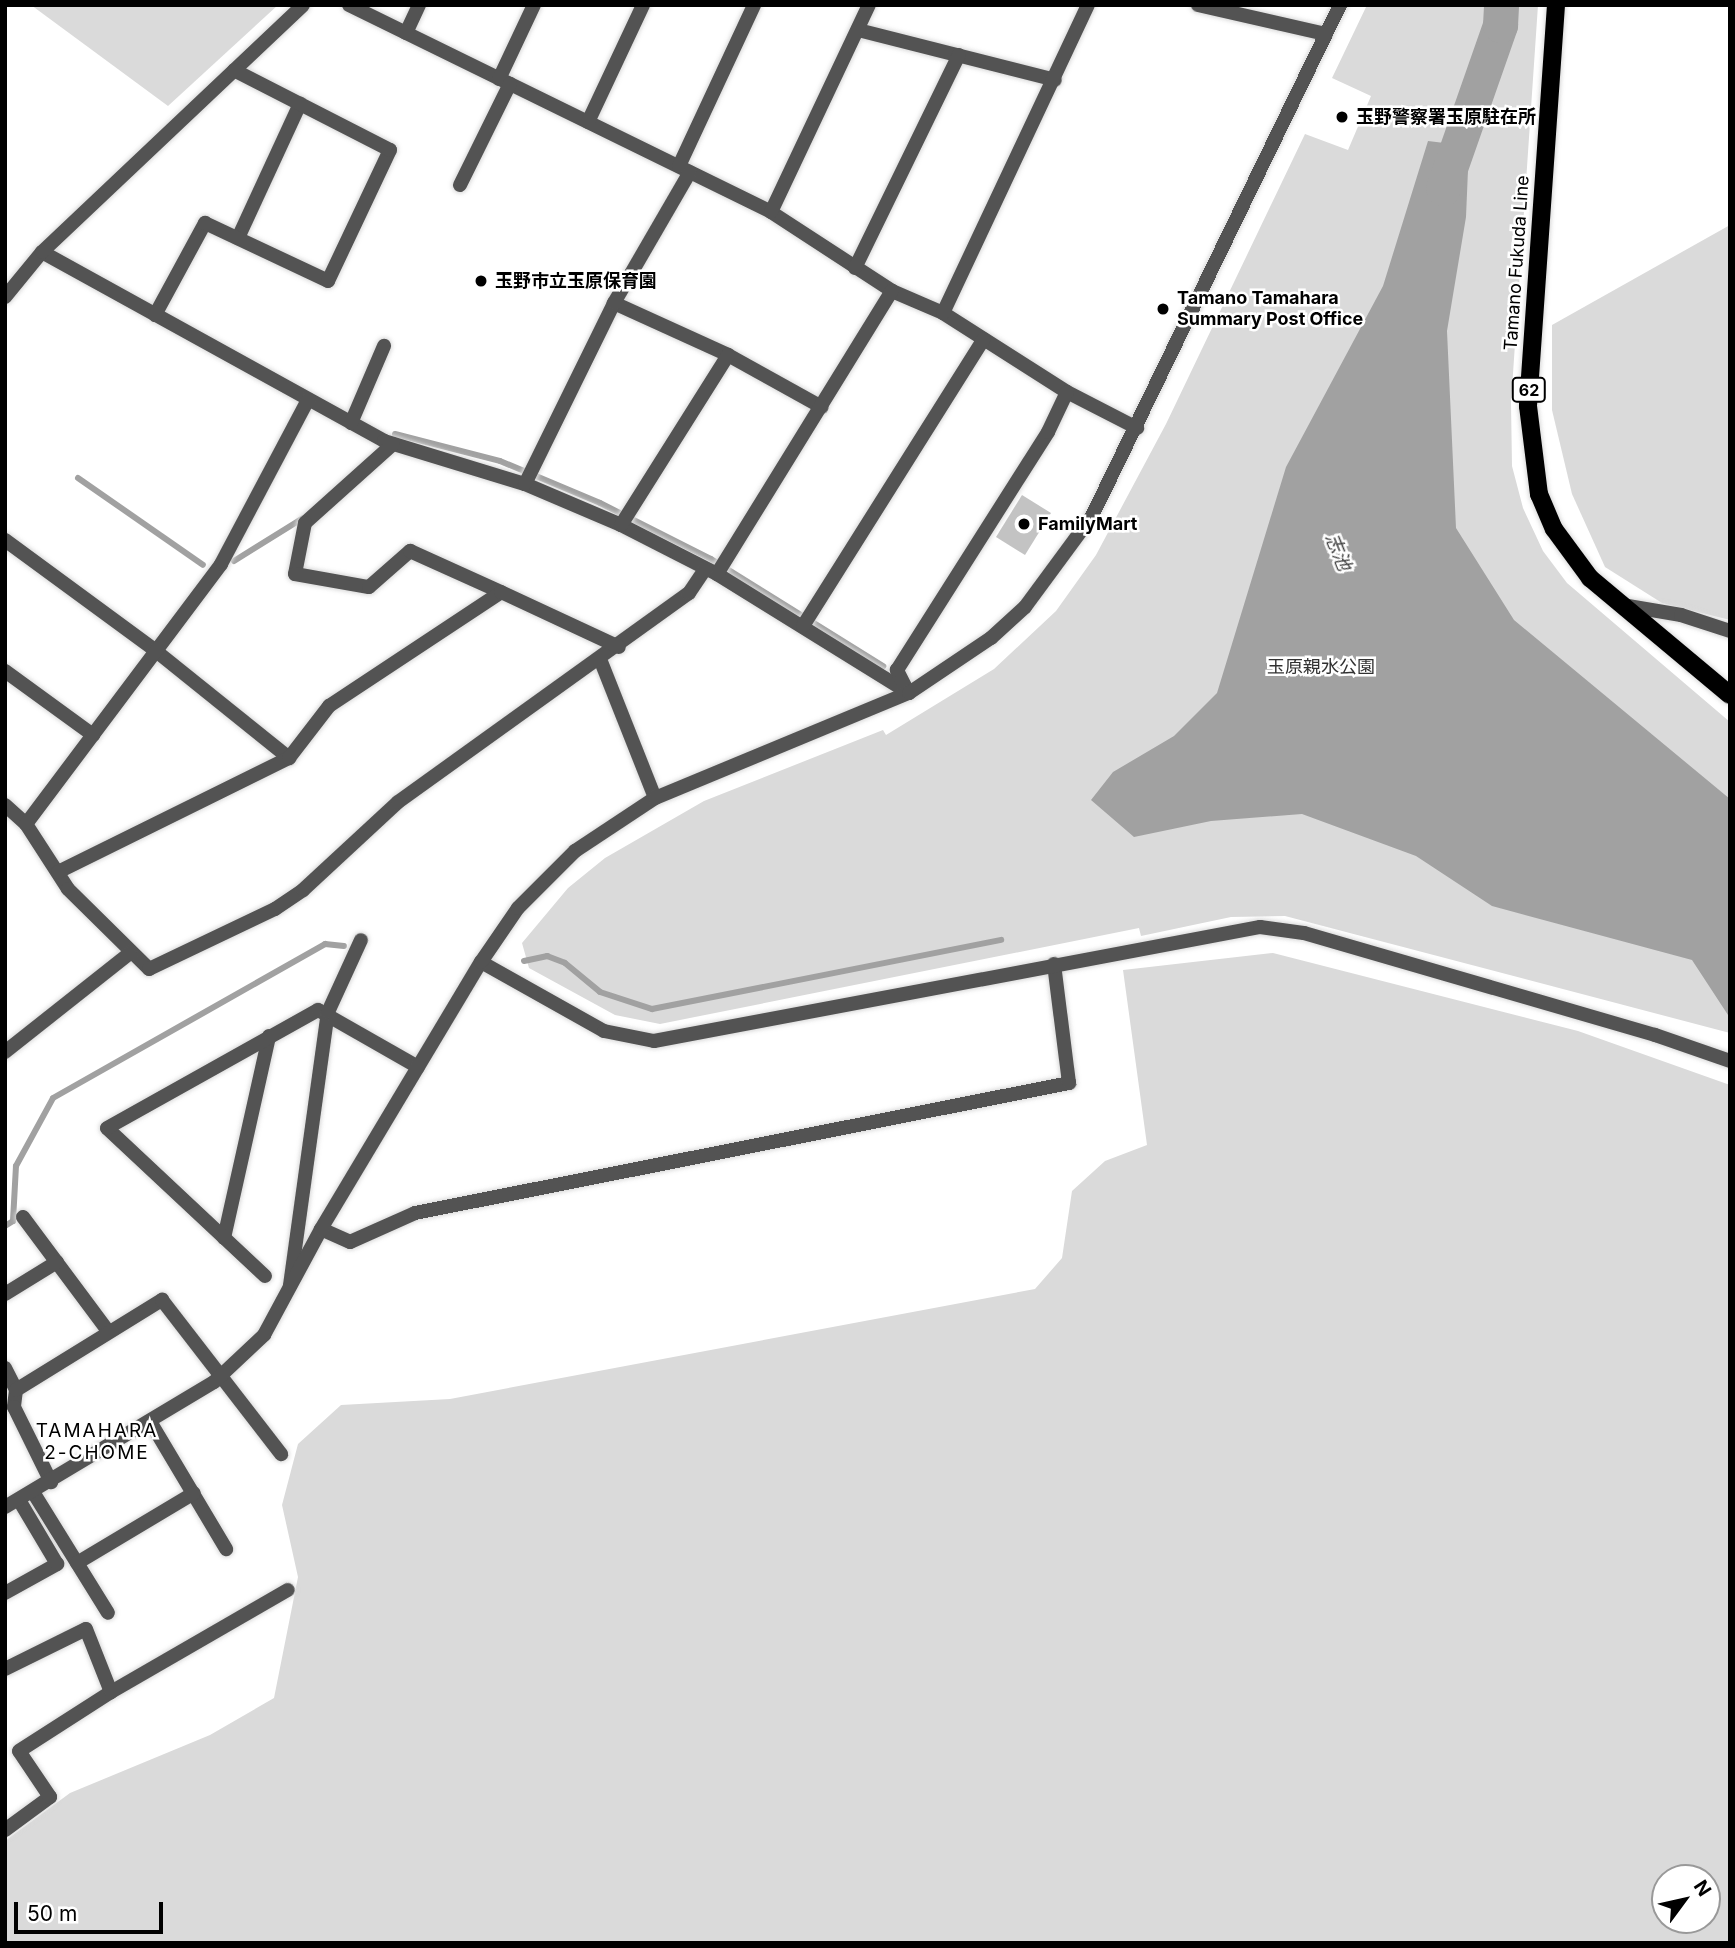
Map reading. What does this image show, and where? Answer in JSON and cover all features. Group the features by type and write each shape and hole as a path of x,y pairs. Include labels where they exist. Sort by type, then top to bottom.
{"main road":[{"name":"Tamano Fukuda Line","path":"1556,5 1528,406 1531,457 1554,529 1571,555 1617,604 1730,695"}],"street":[{"path":"5,297 42,252 303,5"},
{"path":"349,5 771,212 892,291 943,313 1067,392 1137,428"},
{"path":"406,33 419,5"},
{"path":"460,185 534,5"},
{"path":"588,122 643,5"},
{"path":"529,477 614,303 684,169 754,5"},
{"path":"771,212 869,5"},
{"path":"943,313 1088,5"},
{"path":"1198,5 1225,8 1326,34"},
{"path":"5,1507 151,1423 220,1376 264,1335 288,1296 321,1229 481,962 545,878 575,851 655,798 909,693 970,654 1025,607 1092,516 1340,5"},
{"path":"858,30 1055,80"},
{"path":"855,268 959,55"},
{"path":"155,315 205,223 328,281 390,150 234,70"},
{"path":"238,238 300,104"},
{"path":"42,252 308,400 393,444 529,477 625,519 807,620 909,693"},
{"path":"5,804 26,824 68,889 149,969 275,909 331,868 398,802 619,647 717,569 822,407 892,291"},
{"path":"614,303 729,355 822,407"},
{"path":"807,620 984,339"},
{"path":"351,423 384,346"},
{"path":"625,519 729,355"},
{"path":"909,693 897,670 1048,432 1067,392"},
{"path":"26,824 221,564 308,400"},
{"path":"393,444 305,523 295,574 369,587 410,551 619,647"},
{"path":"5,540 156,651 289,758"},
{"path":"58,872 289,758 329,706 500,592"},
{"path":"1617,604 1681,615 1730,631"},
{"path":"600,659 655,798"},
{"path":"5,671 93,735"},
{"path":"481,962 604,1031 646,1041 689,1037 1236,929 1283,929 1655,1035 1730,1061"},
{"path":"288,1296 328,1012 361,940"},
{"path":"5,1052 130,953"},
{"path":"321,1229 350,1242 415,1213 1069,1083 1054,964"},
{"path":"265,1276 107,1128 318,1010 328,1012 418,1067"},
{"path":"224,1238 269,1036"},
{"path":"23,1217 108,1331"},
{"path":"5,1294 57,1262"},
{"path":"16,1390 162,1300 281,1454"},
{"path":"5,1368 16,1390 13,1407 51,1482"},
{"path":"151,1423 226,1549"},
{"path":"33,1492 108,1613"},
{"path":"77,1563 194,1493"},
{"path":"5,1593 57,1564 19,1500"},
{"path":"5,1830 50,1797 19,1751 111,1692 288,1590"},
{"path":"5,1669 86,1629 111,1692"}],"green space":[{"path":"31,5 278,5 168,106"},
{"name":"玉原親水公園","path":"1367,5 1538,5 1511,403 1512,466 1523,508 1543,551 1567,583 1730,722 1730,1033 1285,916 1231,917 1141,936 1139,928 660,1024 615,1015 529,968 522,943 568,888 605,858 704,801 883,730 886,735 994,669 1056,611 1096,555 1166,424 1305,134 1348,150 1371,96 1332,78"},
{"path":"1730,225 1730,620 1662,603 1605,567 1572,494 1552,410 1552,325"},
{"path":"1273,953 1578,1031 1730,1085 1730,1943 5,1943 5,1841 70,1793 210,1735 274,1698 298,1577 282,1505 298,1444 341,1405 450,1399 1035,1289 1062,1258 1072,1191 1105,1161 1147,1145 1123,970"}],"water":[{"path":"1428,141 1469,146 1466,217 1447,331 1456,528 1514,620 1730,799 1728,1015 1692,960 1492,906 1416,856 1302,814 1211,821 1134,837 1091,800 1113,772 1174,736 1217,693 1286,467 1383,286"}],"building":[{"path":"1022,495 1051,513 1025,555 996,537"}],"waterway":[{"name":"志池","path":"1443,188 1500,25 1501,5"},
{"path":"395,434 500,461 600,503 711,559 883,666"},
{"path":"78,478 203,565"},
{"path":"234,561 303,518"},
{"path":"524,961 547,956 565,963 600,992 652,1009 1001,940"},
{"path":"5,1226 13,1221 16,1166 53,1098 325,944 344,946"}],"place":[{"name":"玉野警察署玉原駐在所","path":"1342,117"},
{"name":"玉野市立玉原保育園","path":"481,281"},
{"name":"Tamano Tamahara Summary Post Office","path":"1163,309"},
{"name":"FamilyMart","path":"1024,524"}],"district":[{"name":"TAMAHARA 2-CHOME","path":"97,1442"}]}
